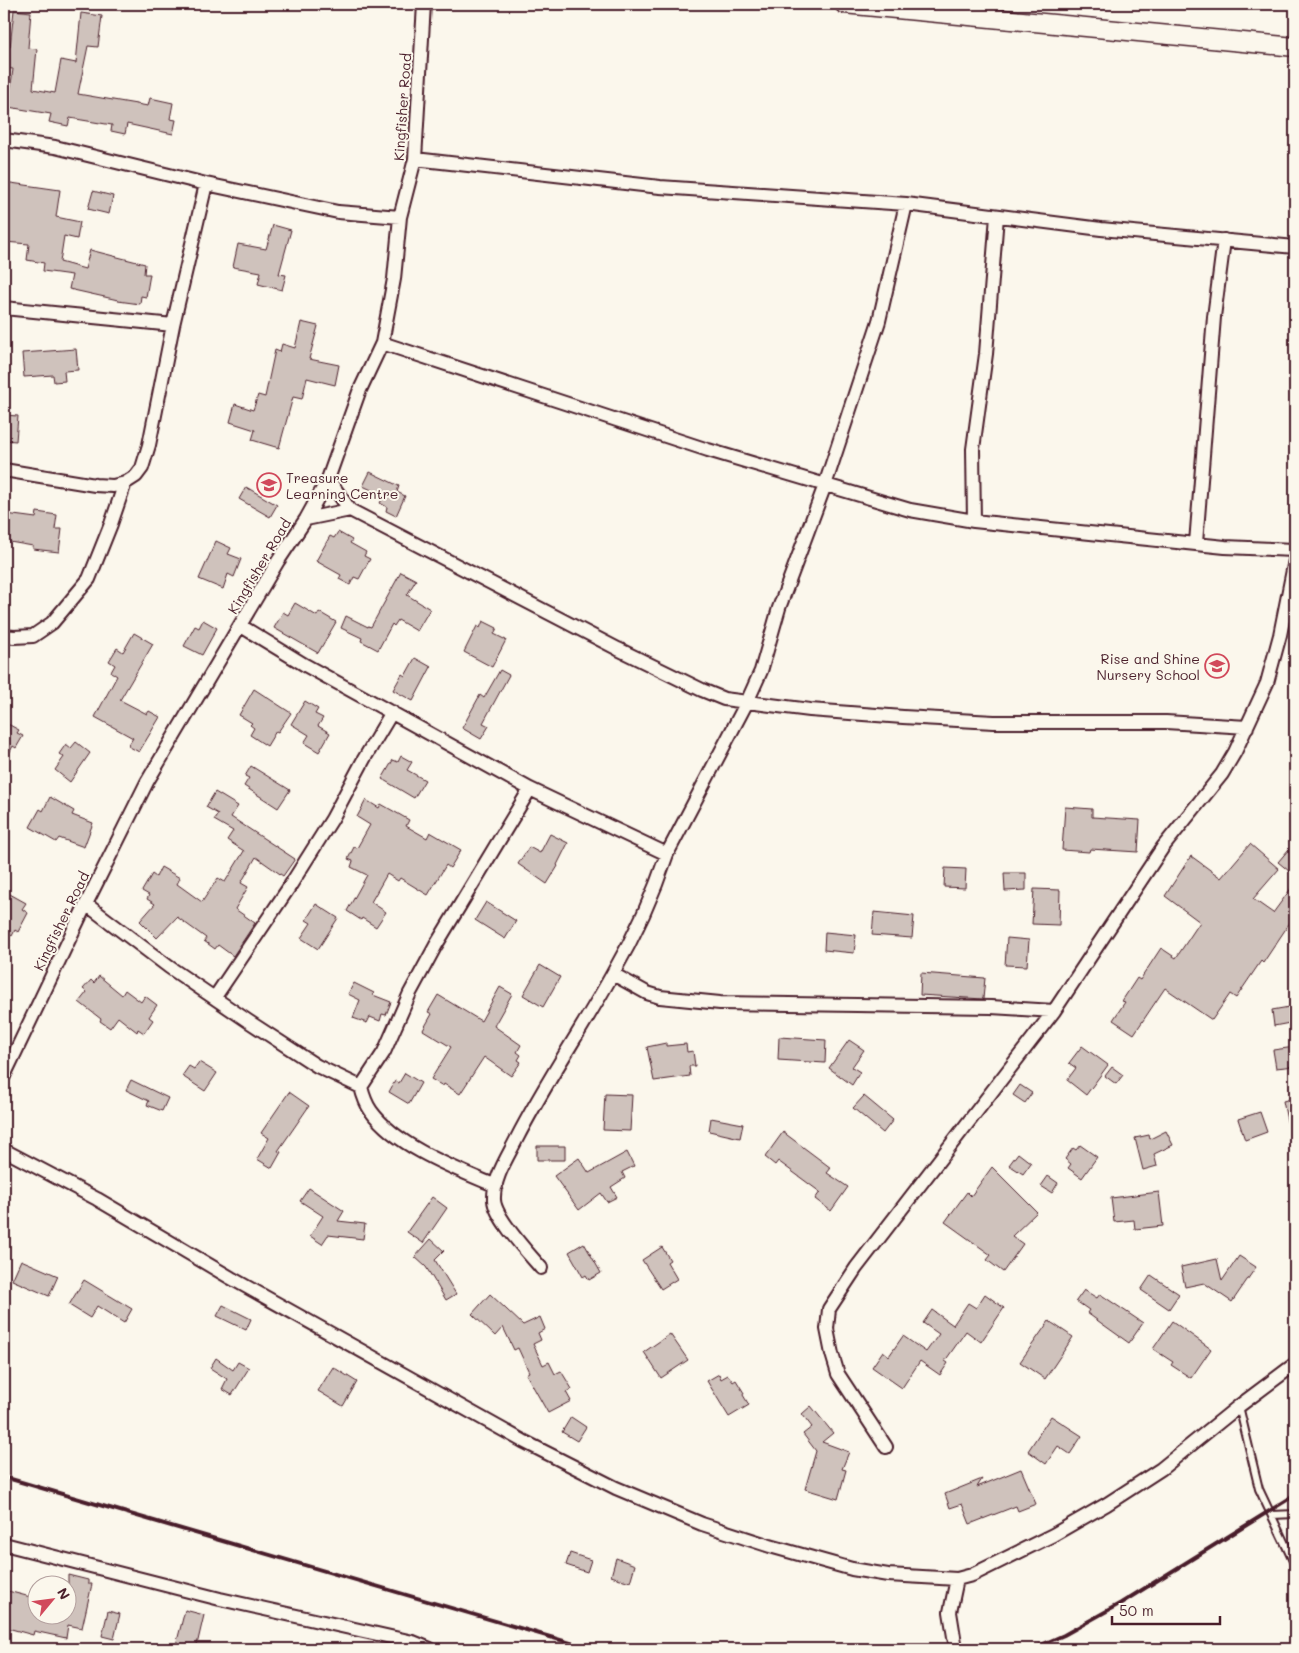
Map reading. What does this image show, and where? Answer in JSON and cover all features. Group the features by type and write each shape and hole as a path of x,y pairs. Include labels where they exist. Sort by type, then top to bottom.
{"main road":[{"path":"849,4 1295,47"}],"street":[{"name":"Kingfisher Road","path":"4,1076 147,782 328,479 359,392 382,343 394,280 400,217 415,159 424,4"},
{"path":"4,140 55,147 206,184 338,212 400,217"},
{"path":"415,159 660,187 906,204 1101,229 1295,247"},
{"path":"4,470 95,485 113,486 125,483 136,476 142,468 149,445 172,325 206,184"},
{"path":"541,1268 509,1229 499,1213 494,1201 499,1174 535,1103 613,974 660,876 667,854 747,702 761,670 779,608 825,485 879,321 906,204"},
{"path":"974,521 973,449 986,354 997,216"},
{"path":"1196,543 1214,317 1224,240"},
{"path":"4,308 172,325"},
{"path":"382,343 708,450 910,510 974,521 1224,547 1295,550"},
{"path":"328,479 350,510 618,649 724,699 866,714 994,722 1166,722 1247,727"},
{"path":"4,636 33,636 52,623 88,578 111,524 125,483"},
{"path":"306,518 350,510"},
{"path":"886,1447 838,1374 827,1329 829,1309 862,1260 1054,1011 1097,943 1163,847 1222,774 1235,752 1266,684 1280,635 1295,560"},
{"path":"241,626 306,665 530,789 667,854"},
{"path":"215,997 288,889 332,819 392,712"},
{"path":"496,1186 436,1160 402,1140 372,1112 365,1101 361,1086 384,1052 410,993 436,944 530,789"},
{"path":"86,904 169,967 248,1021 317,1066 361,1086"},
{"path":"613,974 647,993 660,997 720,1003 981,1007 1054,1011"},
{"path":"4,1150 97,1199 231,1278 498,1427 616,1488 702,1524 770,1546 852,1568 888,1575 957,1579 990,1567 1053,1535 1107,1504 1161,1469 1295,1364"},
{"path":"4,1544 220,1599 413,1642 430,1649"},
{"path":"956,1649 950,1612 957,1579"}],"lane":[{"path":"1239,1406 1259,1490 1295,1565"},
{"path":"1272,1515 1295,1514"}],"building":[{"path":"14,10 31,12 28,48 37,49 33,89 55,93 61,60 76,63 81,13 102,16 98,47 88,46 78,94 148,106 150,98 173,103 170,119 176,120 173,134 127,124 125,134 111,131 112,125 70,118 68,126 49,122 51,114 8,107 13,69 4,68 4,57 8,57"},
{"path":"4,182 60,190 56,217 80,222 77,239 64,236 60,262 85,269 90,250 145,264 144,274 150,274 146,297 141,296 140,304 118,301 69,289 72,275 43,271 44,263 27,260 29,244 4,242"},
{"path":"93,191 113,196 109,214 88,209"},
{"path":"273,225 291,230 279,274 286,275 282,290 258,284 261,272 233,267 238,244 266,249"},
{"path":"301,322 318,326 309,359 339,365 335,385 307,378 302,399 293,397 279,448 252,440 255,430 230,422 235,404 253,410 258,395 265,397 275,350 280,352 282,344 295,348"},
{"path":"76,349 78,370 64,371 65,381 54,382 53,375 24,377 22,353"},
{"path":"4,415 18,416 16,441 4,440"},
{"path":"370,472 399,486 397,492 405,496 396,516 386,511 387,507 380,503 384,496 363,486"},
{"path":"246,487 277,505 270,517 239,499"},
{"path":"37,512 57,515 55,529 62,529 59,552 33,549 33,546 4,541 4,518 6,514 36,518"},
{"path":"338,532 352,540 350,543 366,552 364,556 370,559 359,579 354,577 350,585 339,579 341,575 316,561 330,536 334,538"},
{"path":"216,541 231,548 228,554 241,559 234,577 228,574 223,589 199,579"},
{"path":"401,572 416,580 407,595 430,609 417,631 398,620 394,626 392,624 378,650 361,641 362,638 341,628 346,616 371,627"},
{"path":"295,603 317,616 319,612 336,622 318,653 274,628 283,612 288,615"},
{"path":"203,620 217,628 202,655 184,646 195,626 199,628"},
{"path":"483,621 497,628 494,634 506,640 492,667 464,652 477,626 480,628"},
{"path":"134,633 153,644 120,700 147,714 149,711 160,717 139,752 128,746 133,738 95,717 117,676 111,672 115,665 109,661 117,648 123,652"},
{"path":"415,658 431,667 413,701 393,690 402,674 405,676"},
{"path":"500,670 509,675 483,723 489,726 481,739 462,728 480,695 484,698"},
{"path":"254,689 291,713 278,732 276,731 267,746 250,735 254,728 250,725 252,723 239,715"},
{"path":"305,701 318,709 315,714 323,718 318,726 330,733 319,752 304,743 309,735 291,724"},
{"path":"4,722 19,730 17,733 23,736 16,748 13,746 4,763"},
{"path":"76,742 90,753 70,782 55,770 64,757 59,754 66,744 71,748"},
{"path":"401,756 412,762 407,770 425,780 414,798 382,779 393,760 398,762"},
{"path":"251,766 290,790 278,808 244,786 249,778 245,776"},
{"path":"215,792 238,806 231,817 295,859 283,876 256,857 241,883 248,887 235,909 255,923 233,956 218,945 215,949 204,941 206,938 177,917 157,938 140,921 155,904 147,899 149,895 142,891 152,874 156,877 161,867 180,878 177,884 202,902 218,878 225,882 244,851 227,840 233,831 214,820 218,814 206,807"},
{"path":"50,797 74,811 72,815 93,823 84,847 59,838 56,842 30,827 40,809 43,811"},
{"path":"366,800 379,808 381,804 409,820 406,826 427,838 430,832 461,850 450,868 446,865 428,895 400,878 398,881 387,874 371,902 386,912 376,927 347,911 367,875 351,867 353,861 348,859 354,847 357,848 370,825 357,817"},
{"path":"1065,807 1092,809 1092,817 1140,820 1138,852 1090,849 1089,852 1062,850"},
{"path":"550,834 568,843 558,866 547,884 518,864 529,847 540,853"},
{"path":"1250,844 1279,869 1253,899 1273,913 1295,883 1295,915 1263,963 1261,961 1236,998 1230,994 1212,1020 1165,988 1134,1034 1113,1020 1125,1002 1122,1001 1137,978 1140,980 1161,948 1176,958 1200,922 1165,896 1191,856 1221,878"},
{"path":"1289,849 1295,854 1295,876 1278,862"},
{"path":"945,868 966,869 965,888 944,887"},
{"path":"1004,873 1026,873 1026,890 1005,891"},
{"path":"1034,889 1060,890 1059,925 1032,924"},
{"path":"8,893 26,903 22,909 28,913 18,932 15,930 12,936 4,931 4,901"},
{"path":"486,902 516,921 505,939 475,920"},
{"path":"316,904 338,918 318,949 301,938 311,923 306,920"},
{"path":"874,912 914,916 912,938 872,935"},
{"path":"825,932 856,935 854,953 824,950"},
{"path":"1007,938 1029,940 1027,966 1005,965"},
{"path":"540,965 560,977 543,1007 523,995"},
{"path":"921,973 985,978 983,999 920,995"},
{"path":"99,976 122,995 125,990 141,1002 145,996 157,1005 149,1017 153,1020 144,1033 138,1029 137,1032 118,1017 110,1028 79,1002 87,992 83,989 91,980 94,983"},
{"path":"354,983 374,993 373,995 391,1002 386,1015 382,1014 380,1021 370,1017 367,1023 353,1018 360,1000 348,994"},
{"path":"500,987 512,994 494,1026 521,1045 517,1052 521,1055 518,1060 521,1062 511,1076 484,1057 460,1094 444,1084 443,1086 431,1079 451,1047 423,1030 432,1014 428,1012 438,995 481,1021"},
{"path":"1295,1006 1295,1022 1274,1026 1272,1010"},
{"path":"779,1037 826,1040 825,1063 778,1060"},
{"path":"849,1040 864,1050 852,1067 860,1072 852,1085 829,1068"},
{"path":"666,1043 666,1046 686,1044 687,1052 693,1051 695,1066 689,1066 690,1076 654,1081 647,1047"},
{"path":"1082,1046 1108,1065 1086,1095 1067,1080 1076,1068 1069,1063"},
{"path":"1295,1047 1295,1066 1276,1068 1273,1050"},
{"path":"199,1062 217,1073 205,1091 182,1076 189,1066 194,1069"},
{"path":"1112,1067 1123,1075 1116,1084 1105,1076"},
{"path":"405,1073 421,1083 409,1104 389,1092 395,1081 399,1083"},
{"path":"131,1080 168,1098 162,1111 147,1105 149,1101 126,1090"},
{"path":"1020,1085 1032,1093 1025,1103 1013,1095"},
{"path":"289,1092 309,1106 278,1151 281,1152 272,1168 257,1159 269,1138 261,1133"},
{"path":"605,1094 632,1095 630,1131 603,1130"},
{"path":"864,1096 893,1120 883,1133 853,1108"},
{"path":"1295,1098 1295,1134 1290,1135 1283,1101"},
{"path":"1260,1112 1267,1132 1245,1140 1238,1119"},
{"path":"711,1118 743,1124 740,1138 709,1131"},
{"path":"1166,1131 1173,1145 1154,1154 1157,1166 1143,1170 1135,1138 1149,1135 1150,1139"},
{"path":"783,1132 831,1168 827,1173 848,1187 831,1211 815,1199 820,1192 778,1161 775,1165 765,1157"},
{"path":"1080,1145 1097,1157 1082,1178 1068,1168 1071,1164 1065,1159 1073,1148 1076,1150"},
{"path":"537,1146 565,1146 565,1160 537,1160"},
{"path":"627,1152 634,1166 622,1172 625,1178 611,1187 617,1197 607,1202 601,1193 579,1210 554,1176 579,1158 589,1173"},
{"path":"1018,1153 1031,1163 1023,1174 1009,1165"},
{"path":"992,1167 1037,1212 1012,1236 1023,1244 1003,1272 987,1260 991,1255 945,1222 967,1192 971,1196"},
{"path":"1048,1176 1058,1183 1052,1193 1041,1186"},
{"path":"309,1188 344,1211 338,1221 365,1224 363,1239 328,1235 322,1244 310,1236 323,1216 300,1201"},
{"path":"1159,1192 1163,1226 1135,1229 1134,1220 1114,1222 1111,1198"},
{"path":"432,1197 447,1208 423,1243 407,1232"},
{"path":"431,1239 444,1251 435,1260 456,1294 446,1300 426,1267 415,1257"},
{"path":"584,1243 601,1273 589,1280 586,1275 583,1277 569,1252"},
{"path":"662,1247 670,1260 667,1262 677,1279 661,1289 642,1260"},
{"path":"1239,1256 1256,1267 1232,1302 1204,1283 1185,1287 1181,1267 1217,1259 1222,1281"},
{"path":"21,1260 58,1276 49,1296 12,1280"},
{"path":"1151,1275 1179,1294 1169,1309 1141,1290"},
{"path":"84,1280 132,1309 124,1323 97,1306 90,1318 69,1305"},
{"path":"1084,1290 1097,1298 1100,1294 1143,1323 1129,1343 1087,1313 1089,1310 1076,1301"},
{"path":"490,1294 523,1325 540,1317 545,1329 538,1333 541,1340 533,1344 543,1365 549,1362 555,1374 561,1371 572,1389 566,1392 571,1401 548,1413 526,1374 529,1372 518,1348 514,1350 503,1327 495,1336 472,1314"},
{"path":"985,1294 1004,1308 981,1342 966,1331 945,1361 948,1363 940,1375 920,1361 902,1388 872,1367 883,1351 889,1356 903,1336 926,1352 939,1334 923,1323 932,1310 953,1325 968,1303 976,1308"},
{"path":"223,1305 251,1319 246,1330 217,1316"},
{"path":"1049,1321 1073,1337 1045,1379 1020,1362"},
{"path":"1172,1321 1211,1349 1191,1378 1171,1365 1173,1362 1153,1349"},
{"path":"670,1334 688,1360 661,1378 644,1352"},
{"path":"216,1358 233,1370 238,1362 249,1368 232,1395 222,1389 227,1379 210,1368"},
{"path":"333,1367 357,1382 343,1406 318,1391"},
{"path":"719,1374 721,1379 728,1375 733,1382 736,1380 749,1405 729,1417 707,1381"},
{"path":"811,1406 833,1433 822,1442 849,1452 842,1469 846,1470 838,1499 805,1489 816,1451 803,1434 812,1427 802,1414"},
{"path":"1051,1416 1082,1436 1070,1454 1058,1446 1046,1464 1028,1451"},
{"path":"571,1417 586,1427 577,1441 562,1432"},
{"path":"1021,1469 1036,1504 1018,1511 1016,1506 970,1524 962,1504 950,1508 945,1494 982,1479 977,1487"},
{"path":"570,1553 591,1560 587,1572 566,1565"},
{"path":"616,1558 635,1565 630,1582 611,1576"},
{"path":"78,1578 88,1580 88,1584 92,1584 82,1628 73,1626 78,1626"},
{"path":"4,1590 28,1596 28,1626 68,1626 66,1638 34,1631 33,1635 4,1627"},
{"path":"185,1610 204,1615 196,1649 175,1649"},
{"path":"108,1611 120,1614 114,1639 102,1636"}],"railway":[{"path":"4,1477 591,1649"},
{"path":"1032,1649 1064,1635 1121,1603 1295,1495"}],"place":[{"name":"Treasure Learning Centre","path":"269,485"},
{"name":"Rise and Shine Nursery School","path":"1217,666"}]}
